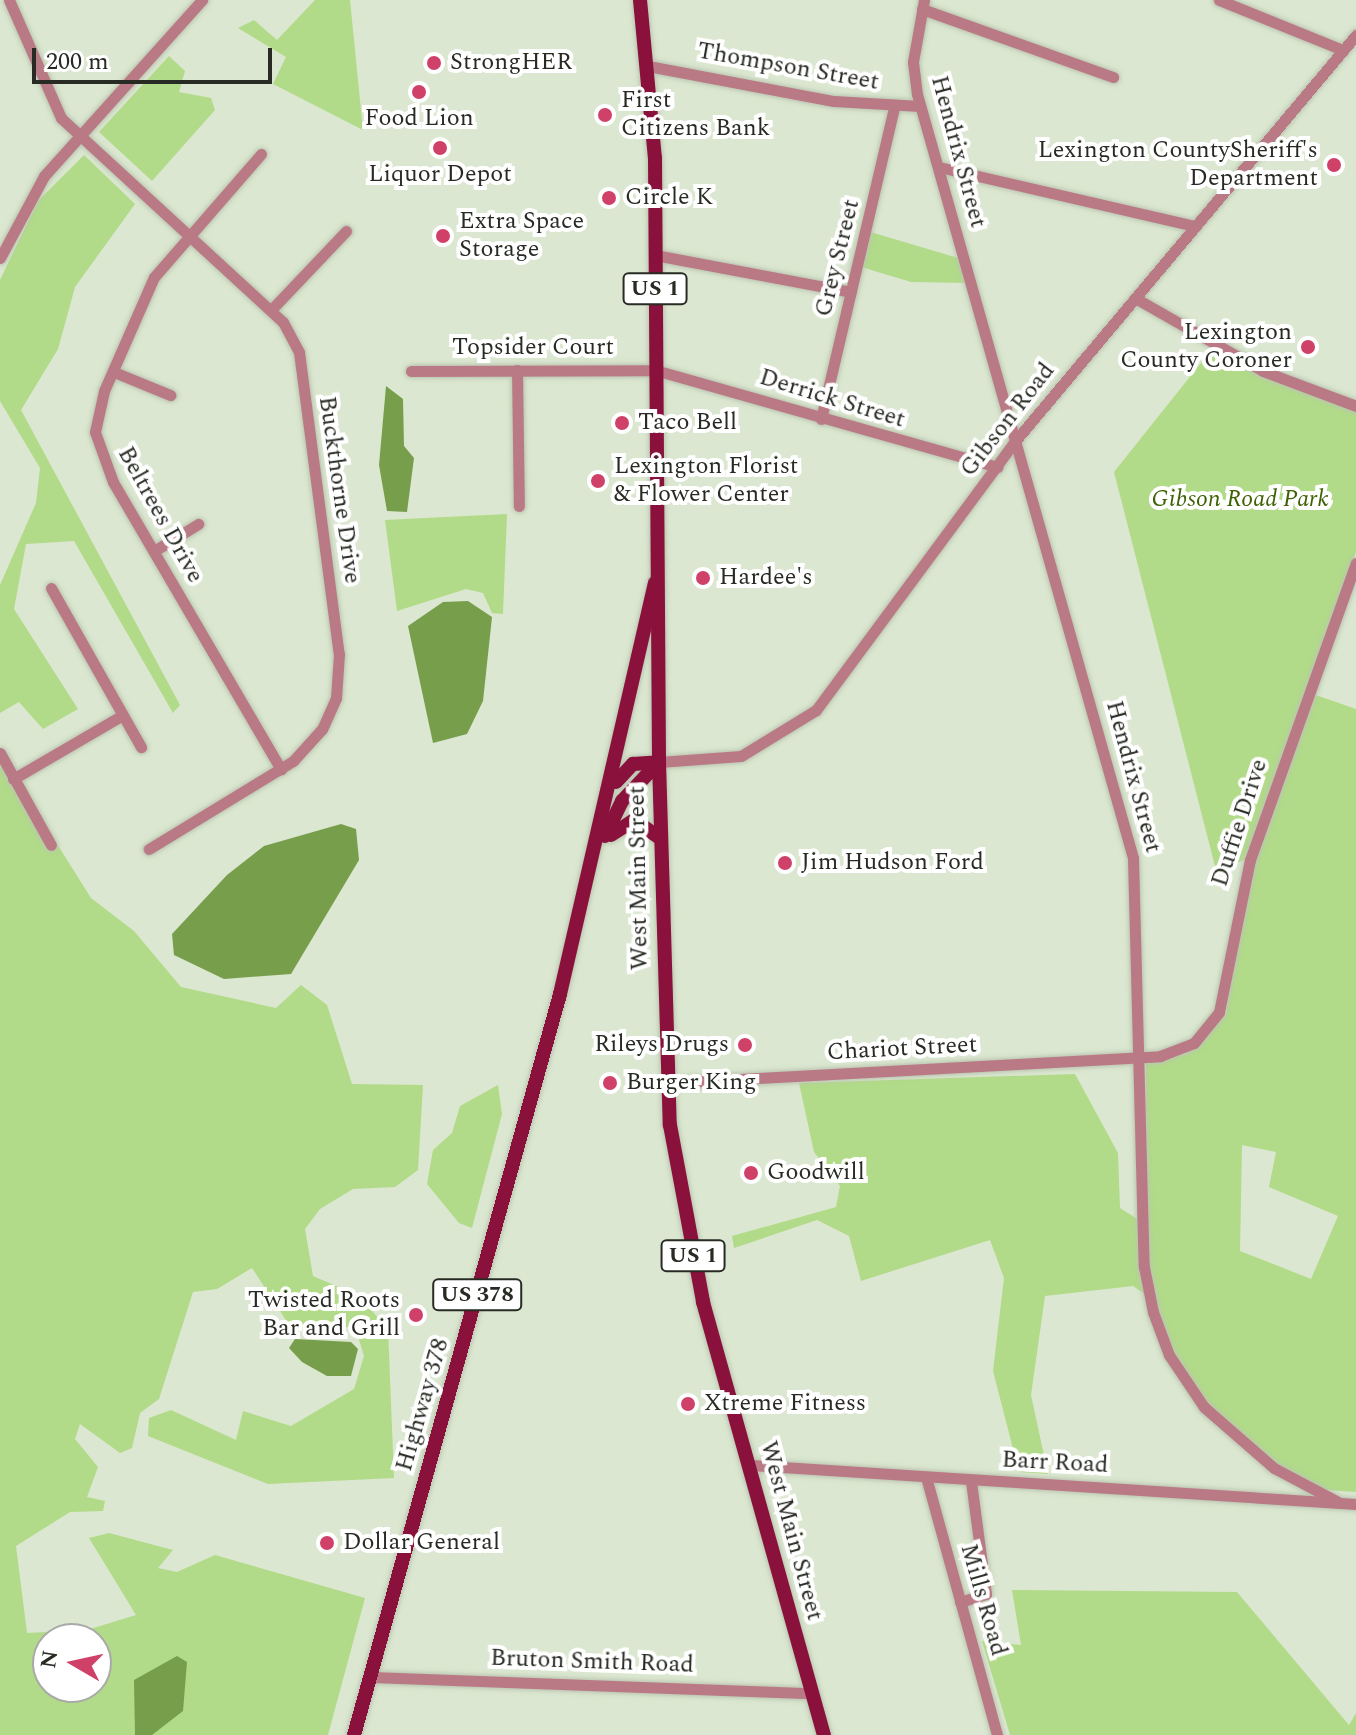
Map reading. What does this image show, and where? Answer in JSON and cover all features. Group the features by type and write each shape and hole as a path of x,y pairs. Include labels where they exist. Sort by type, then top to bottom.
{"main road":[{"name":"West Main Street","path":"640,0 648,66 655,255 660,838 666,1083 683,1215 824,1735"},
{"name":"US 378","path":"596,855 657,579"},
{"name":"US 378","path":"596,855 622,801 659,762"},
{"path":"609,796 627,768 659,762"},
{"path":"596,855 629,820 660,838"},
{"name":"Highway 378","path":"354,1735 596,855"}],"street":[{"name":"Buckthorne Drive","path":"9,0 58,112 271,310 299,352 339,654 330,714 312,744 281,770 149,849"},
{"path":"0,258 33,194 80,135 202,0"},
{"path":"1219,0 1343,50"},
{"path":"923,4 1113,77"},
{"name":"Hendrix Street","path":"923,4 913,62 920,106 1133,858 1141,1057 1144,1267 1169,1355 1194,1395 1238,1440 1340,1503"},
{"name":"Gibson Road","path":"659,762 734,758 800,724 837,686 1016,440 1356,35"},
{"name":"Thompson Street","path":"648,66 894,107 920,106"},
{"name":"Grey Street","path":"821,419 894,107"},
{"name":"Beltrees Drive","path":"261,154 188,232 154,277 99,405 97,445 154,551 281,770"},
{"path":"939,167 1195,226"},
{"path":"271,310 346,231"},
{"path":"655,255 851,292"},
{"path":"1135,298 1263,371 1356,406"},
{"path":"517,370 519,506"},
{"name":"Topsider Court","path":"411,371 655,370"},
{"name":"Derrick Street","path":"655,370 998,467"},
{"path":"114,372 170,395"},
{"path":"154,551 198,524"},
{"name":"Duffie Drive","path":"1141,1057 1194,1043 1219,1012 1250,860 1356,563"},
{"path":"51,588 141,747"},
{"path":"13,779 123,715"},
{"path":"0,753 51,845"},
{"name":"Chariot Street","path":"666,1083 1141,1057"},
{"name":"Barr Road","path":"751,1465 1356,1504"},
{"name":"Mills Road","path":"926,1477 997,1735"},
{"path":"960,1602 986,1594 971,1481"},
{"name":"Bruton Smith Road","path":"370,1677 812,1693"}],"green space":[{"path":"315,0 350,0 363,130 273,84 286,57 238,28 254,20 277,40"},
{"path":"169,56 185,71 179,92 211,98 215,110 152,181 99,132"},
{"path":"84,155 135,204 75,287 58,349 21,410 180,705 173,713 74,541 26,544 14,609 78,709 43,729 19,702 0,713 0,585 36,503 40,468 0,401 0,280 38,201"},
{"path":"867,231 965,260 971,283 911,282 858,266"},
{"name":"Gibson Road Park","path":"1212,349 1356,411 1356,552 1247,858 1217,874 1114,472"},
{"path":"507,514 503,614 492,613 483,593 466,589 397,611 385,520"},
{"path":"1307,692 1356,709 1356,1492 1312,1489 1250,1450 1181,1377 1149,1297 1133,1286 1045,1296 1031,1395 1048,1474 1019,1472 993,1371 1004,1278 990,1240 861,1281 849,1236 817,1220 734,1248 732,1236 836,1207 840,1186 814,1152 799,1083 1075,1074 1118,1153 1120,1208 1139,1220 1145,1256 1146,1063 1186,1054 1226,1013 1248,882","holes":["1242,1145 1276,1152 1269,1187 1338,1216 1311,1279 1240,1251"]},
{"path":"0,753 91,898 134,931 181,987 276,1008 301,985 327,1005 352,1084 423,1085 418,1170 395,1187 353,1189 320,1209 305,1229 313,1276 357,1295 388,1328 394,1478 268,1484 148,1436 149,1418 171,1410 236,1440 243,1411 291,1426 354,1389 364,1356 355,1327 291,1328 252,1268 217,1289 193,1292 159,1399 140,1413 132,1448 120,1453 80,1424 75,1439 98,1467 87,1497 105,1501 103,1511 70,1512 16,1546 27,1633 32,1633 32,1703 112,1703 110,1623 136,1615 89,1538 109,1533 173,1550 158,1568 177,1572 215,1555 365,1598 328,1735 0,1735"},
{"path":"498,1085 502,1114 472,1228 459,1223 427,1184 433,1150 452,1133 460,1106"},
{"path":"1012,1590 1237,1592 1349,1725 1356,1713 1356,1735 1010,1735 982,1641 1021,1645"}],"shaded area":[{"path":"386,386 403,399 404,446 414,458 407,512 387,511 379,465"},
{"path":"468,601 492,617 483,701 467,734 433,743 408,626 443,602"},
{"path":"341,824 356,829 359,860 291,974 224,979 174,955 172,934 227,875 264,846"},
{"path":"295,1339 351,1342 358,1349 351,1376 327,1376 302,1362 289,1348"},
{"path":"177,1656 187,1662 183,1711 152,1735 135,1735 134,1680"}],"place":[{"name":"StrongHER","path":"434,63"},
{"name":"Food Lion","path":"419,92"},
{"name":"First Citizens Bank","path":"605,115"},
{"name":"Liquor Depot","path":"440,148"},
{"name":"Lexington CountySheriff's Department","path":"1334,165"},
{"name":"Circle K","path":"609,198"},
{"name":"Extra Space Storage","path":"443,236"},
{"name":"Lexington County Coroner","path":"1308,347"},
{"name":"Taco Bell","path":"622,423"},
{"name":"Lexington Florist & Flower Center","path":"598,481"},
{"name":"Hardee's","path":"703,578"},
{"name":"Jim Hudson Ford","path":"785,863"},
{"name":"Rileys Drugs","path":"745,1045"},
{"name":"Burger King","path":"610,1083"},
{"name":"Goodwill","path":"751,1173"},
{"name":"Twisted Roots Bar and Grill","path":"416,1315"},
{"name":"Xtreme Fitness","path":"688,1404"},
{"name":"Dollar General","path":"327,1543"}]}
